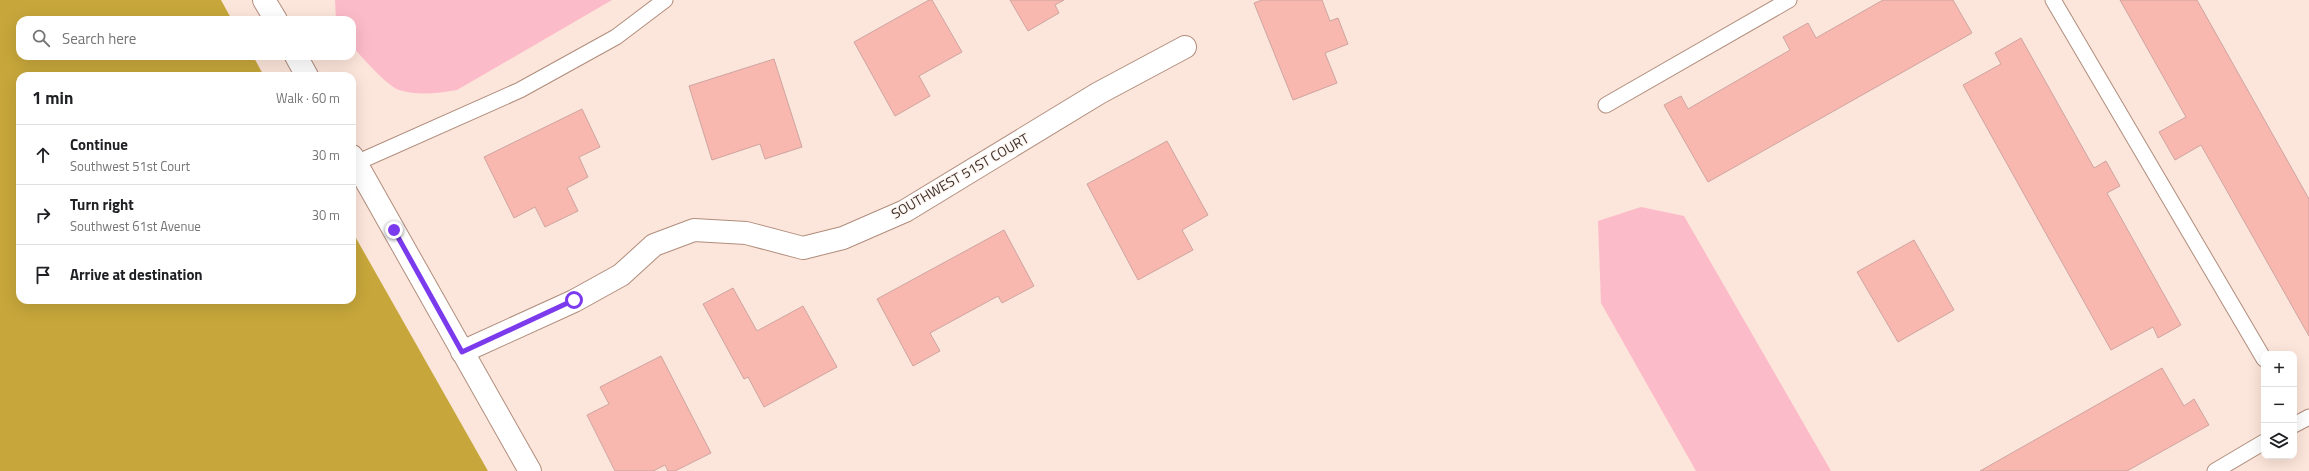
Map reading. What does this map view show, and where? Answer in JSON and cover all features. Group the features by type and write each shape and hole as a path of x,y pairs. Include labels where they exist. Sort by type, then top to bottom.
{"street":[{"path":"264,0 274,16"},
{"name":"SOUTHWEST 51ST COURT","path":"462,352 574,300 621,275 654,245 694,230 746,233 803,248 843,238 905,210 1099,93 1185,47"},
{"path":"298,60 305,72"},
{"path":"356,163 530,471"}],"lane":[{"path":"356,158 520,90 616,37 665,0"},
{"path":"1606,105 1789,0"},
{"path":"2053,0 2261,354"},
{"path":"2215,471 2261,444"}],"shaded area":[{"path":"0,0 221,0 230,16 16,16 16,60 255,60 262,72 16,72 16,304 356,304 356,238 488,471 0,471"},
{"path":"335,0 612,0 457,90 436,93 406,92 399,90 388,83 356,51 356,16 336,16"},
{"path":"1641,207 1684,216 1831,471 1696,471 1601,303 1598,221"}],"building":[{"path":"929,0 932,0 962,52 919,76 930,96 895,116 854,42"},
{"path":"1010,0 1064,0 1055,5 1059,13 1028,31"},
{"path":"1262,0 1322,0 1330,21 1338,18 1348,44 1325,53 1337,83 1293,100 1254,3"},
{"path":"1883,0 1953,0 1972,33 1708,182 1664,105 1681,96 1688,109 1790,50 1783,37 1808,23 1816,38"},
{"path":"2120,0 2197,0 2309,199 2309,336 2201,145 2175,160 2159,132 2186,117"},
{"path":"2021,38 2094,168 2106,161 2120,186 2107,193 2181,325 2158,338 2153,327 2111,350 1963,85 2001,64 1995,53"},
{"path":"774,59 802,147 765,159 760,144 712,160 689,86"},
{"path":"582,109 600,147 579,157 588,177 567,188 578,211 545,227 535,207 514,218 484,157"},
{"path":"1167,141 1208,215 1182,230 1193,250 1138,280 1087,184"},
{"path":"1004,230 1034,286 1002,303 998,296 930,333 940,351 913,366 877,299"},
{"path":"1914,240 1954,310 1898,342 1857,272"},
{"path":"733,288 757,331 803,306 837,367 764,407 748,377 744,379 703,304"},
{"path":"661,356 711,453 675,471 668,471 665,465 653,471 615,471 587,415 609,404 600,387"},
{"path":"2162,368 2184,406 2194,399 2209,425 2127,471 1980,471"}],"route":[{"path":"394,230 462,352 574,300"}]}
